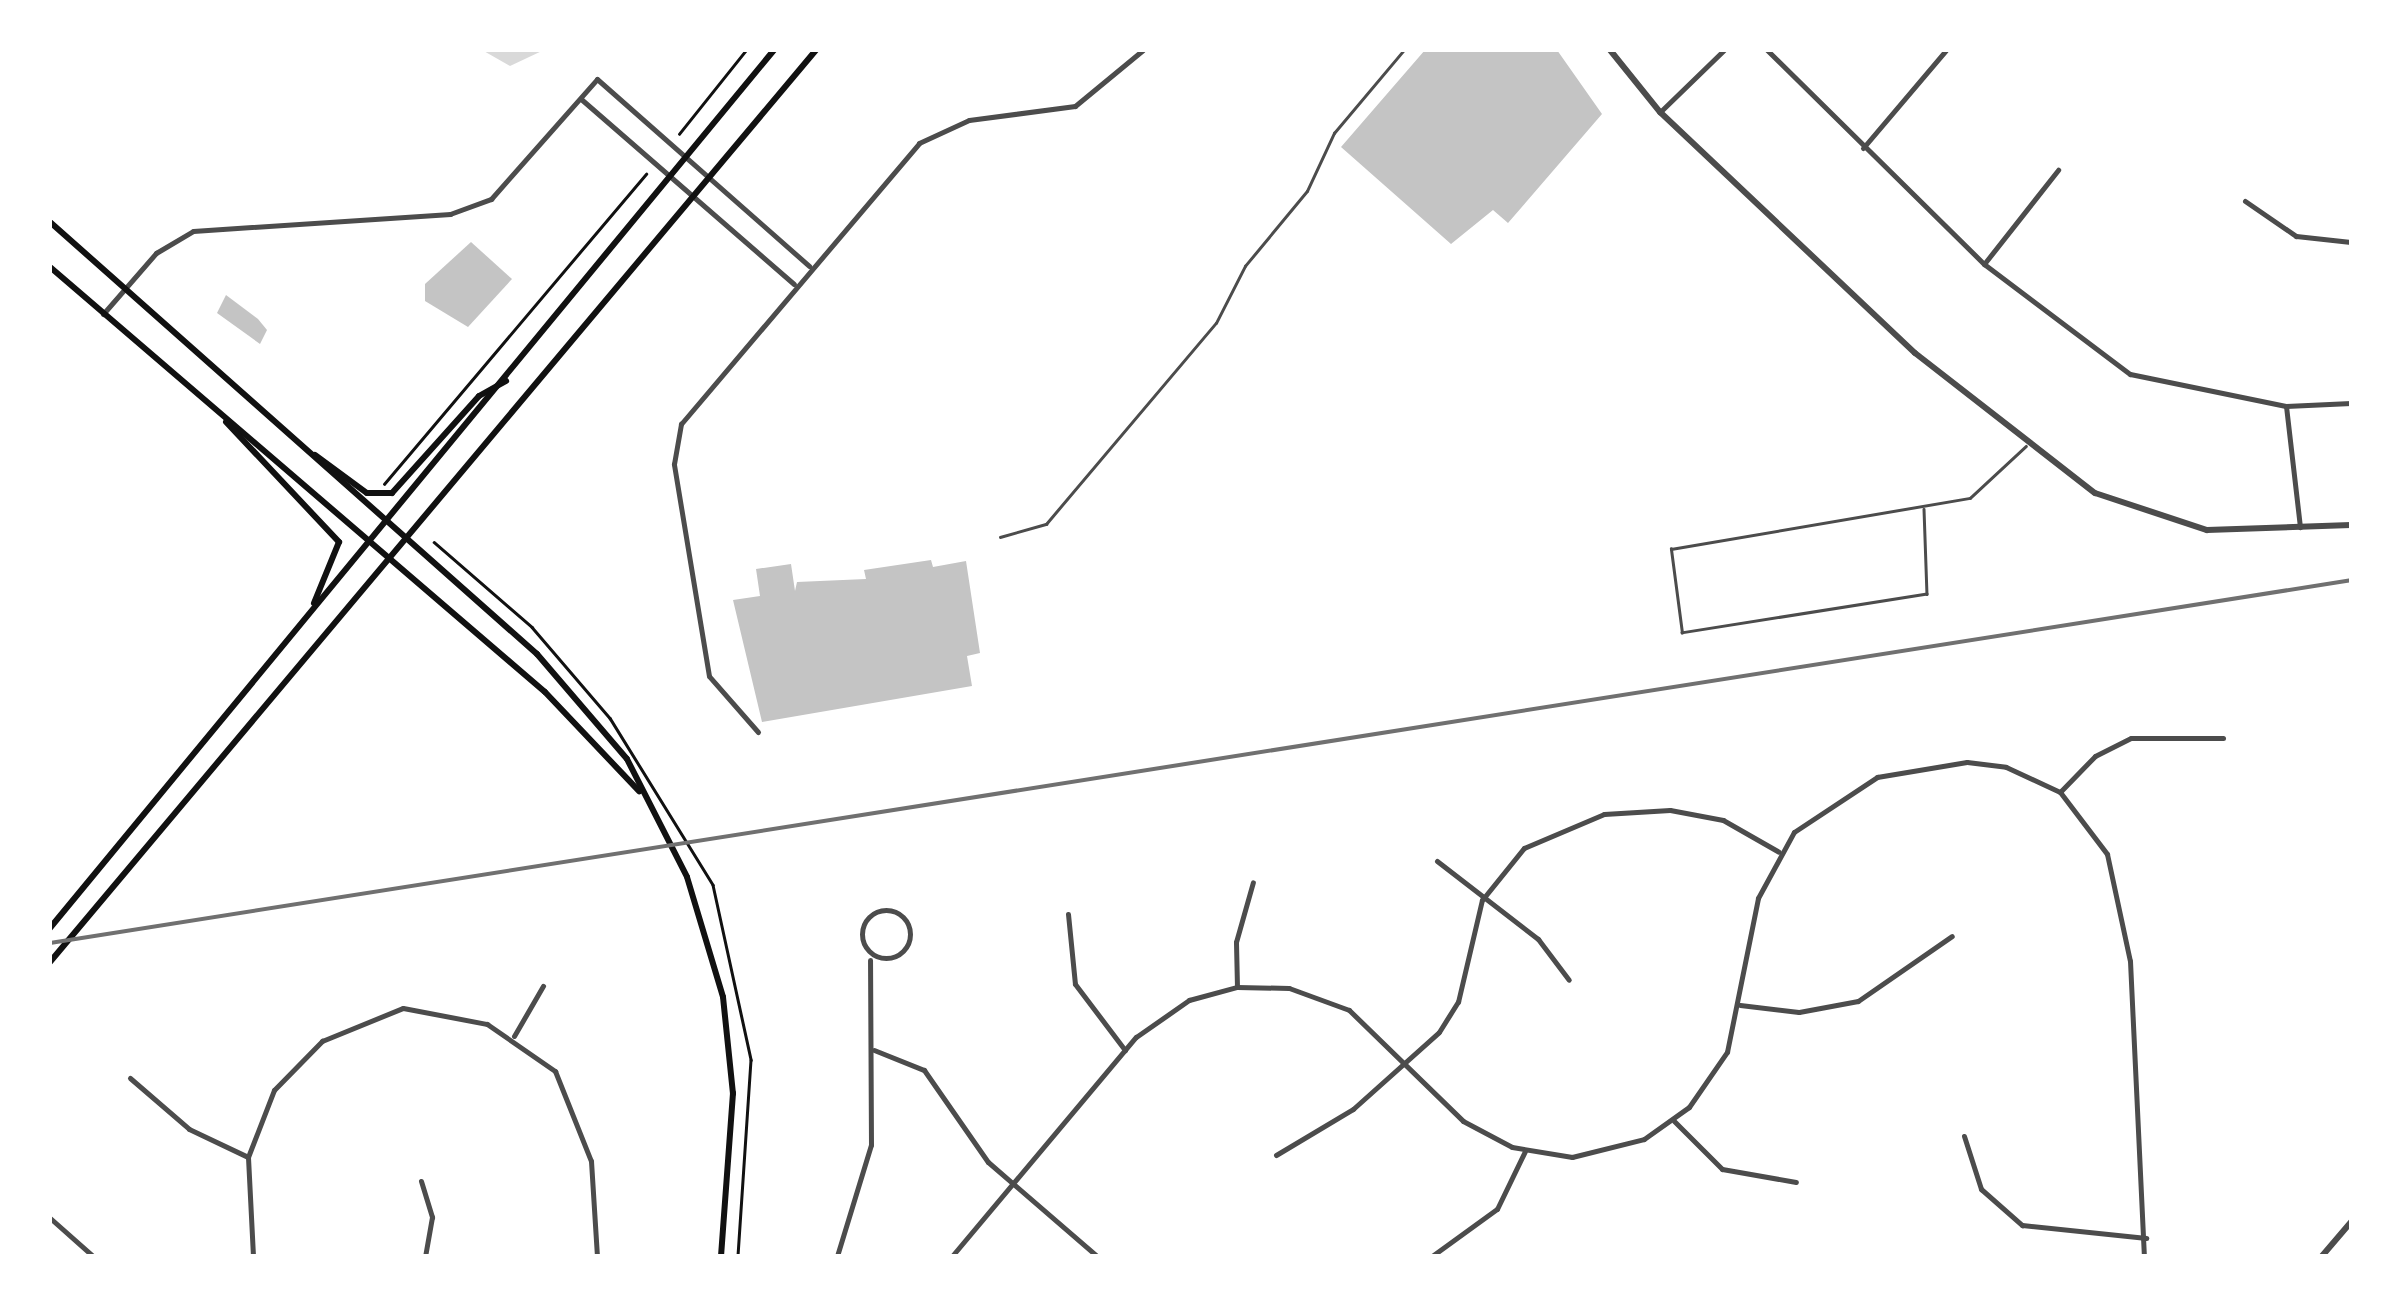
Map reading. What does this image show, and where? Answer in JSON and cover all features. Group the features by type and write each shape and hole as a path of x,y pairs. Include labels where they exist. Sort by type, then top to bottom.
{"main road":[{"path":"50,928 314,606 507,380 774,50"},
{"path":"50,962 816,50"},
{"path":"50,222 558,676 611,738 687,877 712,951 732,1061 721,1256"},
{"path":"50,267 370,541 386,560 568,712 646,800"},
{"path":"306,452 368,493 392,493 479,396 507,380"},
{"path":"223,417 339,542 314,606"}],"street":[{"path":"758,732 709,676 673,452 687,415 808,266 919,143 968,120 1075,106 1143,50"},
{"path":"1610,50 1660,112 2026,446 2141,512 2207,530 2300,530 2351,525"},
{"path":"1660,112 1724,50"},
{"path":"1767,50 1984,264 2130,374 2286,406 2351,403"},
{"path":"1863,148 1946,50"},
{"path":"103,314 156,253 193,232 472,208 508,185 596,78 706,181 808,266"},
{"path":"580,98 794,284"},
{"path":"1984,264 2058,170"},
{"path":"2244,201 2296,236 2351,242"},
{"path":"2286,406 2300,530"},
{"path":"2060,792 2131,738 2223,738"},
{"path":"952,1256 1125,1050 1174,1008 1237,987 1322,997 1364,1019 1464,1121 1524,1152 1604,1153 1674,1121 1717,1070 1740,1005 1758,898 1779,852 1830,801 1894,772 1988,763 2060,792 2107,854 2126,933 2144,1256"},
{"path":"1276,1155 1408,1064 1458,1002 1482,900 1524,848 1604,814 1694,813 1779,852"},
{"path":"1437,861 1482,900 1538,939 1569,980"},
{"path":"1237,987 1236,942 1253,882"},
{"path":"837,1256 868,1166 874,1050 870,960 869,916 897,912 911,936 892,956 870,960"},
{"path":"1068,914 1075,984 1125,1050"},
{"path":"1740,1005 1800,1012 1858,1001 1952,936"},
{"path":"514,1036 544,986"},
{"path":"253,1256 248,1157 288,1071 365,1018 447,1011 514,1036 570,1094 591,1161 597,1256"},
{"path":"874,1050 924,1070 1012,1184 1096,1256"},
{"path":"130,1078 189,1128 248,1157"},
{"path":"1674,1121 1722,1169 1796,1182"},
{"path":"1964,1136 1981,1189 2022,1225 2146,1238"},
{"path":"1432,1256 1497,1209 1524,1152"},
{"path":"420,1181 432,1217 424,1256"},
{"path":"50,1218 93,1256"},
{"path":"2322,1256 2351,1222"}],"lane":[{"path":"1000,538 1046,524 1216,323 1245,266 1307,190 1334,134 1404,50"},
{"path":"1924,509 1930,564 1927,594 1682,633 1671,549 1924,509 1991,487 2026,446"}],"path":[{"path":"679,134 746,50"},
{"path":"380,488 646,174"},
{"path":"434,542 548,642 661,789 705,871 740,978 751,1060 738,1256"}],"shaded area":[{"path":"482,50 544,50 510,66"}],"building":[{"path":"1425,50 1557,50 1602,114 1508,223 1493,210 1451,244 1341,147"},
{"path":"471,242 512,279 468,327 425,301 425,284"},
{"path":"226,295 267,330 260,344 217,313"},
{"path":"931,560 933,567 966,561 980,653 967,656 972,686 762,722 733,600 760,596 756,569 791,564 795,591 797,582 866,579 864,570"}],"railway":[{"path":"50,943 2351,580"}]}
